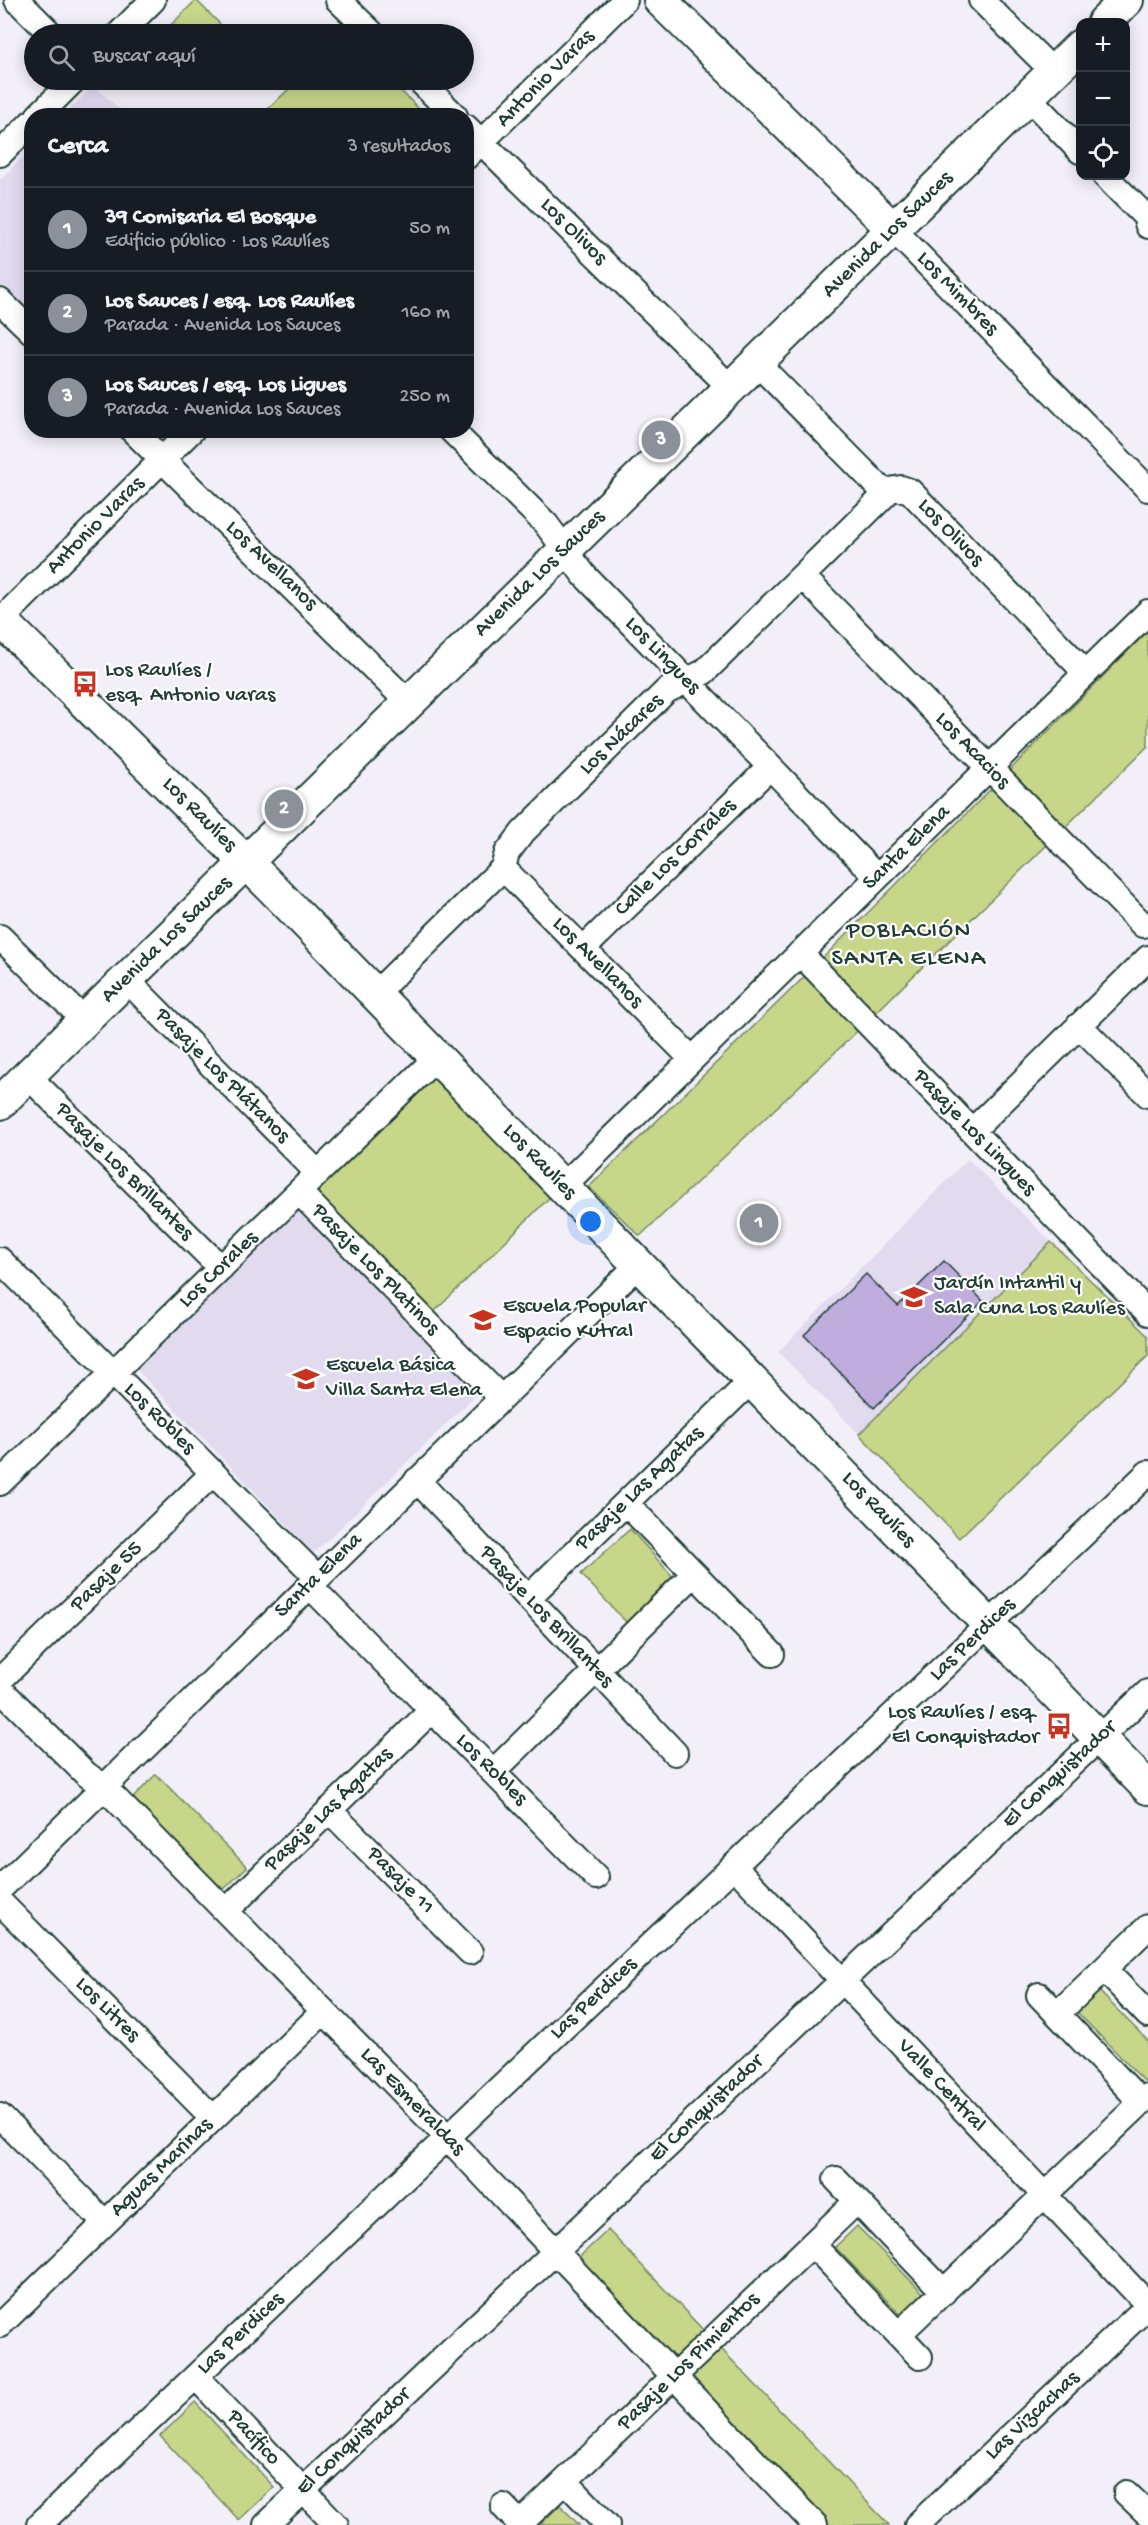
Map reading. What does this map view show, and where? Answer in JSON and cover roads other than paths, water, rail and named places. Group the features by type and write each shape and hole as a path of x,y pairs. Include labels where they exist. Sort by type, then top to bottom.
{"street":[{"path":"17,0 41,24"},
{"path":"129,24 153,0"},
{"path":"338,0 363,24"},
{"name":"Antonio Varas","path":"474,140 625,0"},
{"name":"Los Mimbres","path":"660,0 893,229 1148,489"},
{"path":"981,0 1054,72"},
{"path":"1108,18 1127,0"},
{"name":"Avenida Los Sauces","path":"0,1103 1076,50"},
{"path":"46,108 64,90"},
{"path":"429,90 447,108"},
{"path":"1028,97 1076,147"},
{"path":"0,153 24,130"},
{"name":"Los Olivos","path":"474,144 731,388"},
{"path":"1109,180 1147,218"},
{"path":"0,301 24,324"},
{"name":"Los Olivos","path":"757,363 885,493 895,488 910,491 1086,673"},
{"name":"Los Avellanos","path":"140,438 409,703"},
{"name":"Antonio Varas","path":"0,620 184,438"},
{"name":"Los Lingues","path":"459,438 546,524 584,575 877,877"},
{"name":"Los Nácares","path":"375,993 503,868 507,853 523,832 666,691 704,672 885,493"},
{"name":"Los Acacios","path":"802,576 988,769 1143,925"},
{"name":"Santa Elena","path":"563,1186 1148,612"},
{"name":"Los Raulíes","path":"0,620 247,862 1148,1788"},
{"name":"Calle Los Corrales","path":"583,949 770,767"},
{"name":"Los Avellanos","path":"503,868 692,1059"},
{"path":"0,937 84,1020"},
{"name":"Pasaje Los Lingues","path":"800,953 1148,1313"},
{"path":"972,1131 1148,958"},
{"name":"Pasaje Los Plátanos","path":"126,979 318,1173"},
{"path":"1079,1025 1148,1095"},
{"name":"Los Corales","path":"2,1476 113,1373 437,1057"},
{"name":"Pasaje Los Brillantes","path":"28,1076 221,1268"},
{"name":"Pasaje Los Platinos","path":"299,1192 501,1398"},
{"name":"Los Robles","path":"0,1260 213,1473 432,1710 596,1877"},
{"name":"Santa Elena","path":"0,1888 639,1264"},
{"name":"Pasaje Las Agatas","path":"528,1598 752,1380"},
{"name":"Pasaje 55","path":"0,1680 213,1473"},
{"name":"Las Perdices","path":"39,2525 1148,1473"},
{"name":"Pasaje Los Brillantes","path":"417,1480 675,1754"},
{"path":"626,1503 772,1654"},
{"path":"492,1772 694,1574"},
{"name":"Las Esmeraldas","path":"0,1689 86,1774 104,1787 448,2138 815,2525"},
{"name":"El Conquistador","path":"266,2525 1148,1692"},
{"name":"Pasaje Las Ágatas","path":"226,1911 432,1710"},
{"name":"Pasaje 11","path":"329,1810 470,1952"},
{"name":"Valle Central","path":"734,1866 1148,2306"},
{"name":"Los Litres","path":"0,1902 213,2118"},
{"path":"1057,2014 1148,1927"},
{"path":"1104,1969 1148,2015"},
{"path":"899,2334 1144,2099 1039,1995"},
{"name":"Aguas Marinas","path":"0,2325 324,2011"},
{"path":"1,2120 105,2223"},
{"path":"836,2179 944,2292"},
{"name":"Pasaje Los Pimientos","path":"503,2506 521,2524 857,2201"},
{"path":"813,2244 920,2356"},
{"name":"Las Vizcachas","path":"917,2525 1148,2306"},
{"name":"Pacífico","path":"196,2377 336,2525"},
{"path":"565,2481 607,2525"},
{"path":"1126,2493 1142,2517"}],"place":[{"name":"Los Sauces / esq. Los Ligues","path":"661,440"},
{"name":"Los Raulíes / esq. Antonio varas","path":"85,684"},
{"name":"Los Sauces / esq. Los Raulíes","path":"284,809"},
{"name":"39 Comisaria El Bosque","path":"759,1223"},
{"name":"Jardín Intantil y Sala Cuna Los Raulíes","path":"914,1297"},
{"name":"Escuela Popular Espacio Kutral","path":"483,1320"},
{"name":"Escuela Básica Villa Santa Elena","path":"306,1379"},
{"name":"Los Raulíes / esq. El Conquistador","path":"1059,1726"}],"district":[{"name":"POBLACIÓN SANTA ELENA","path":"909,945"}]}
